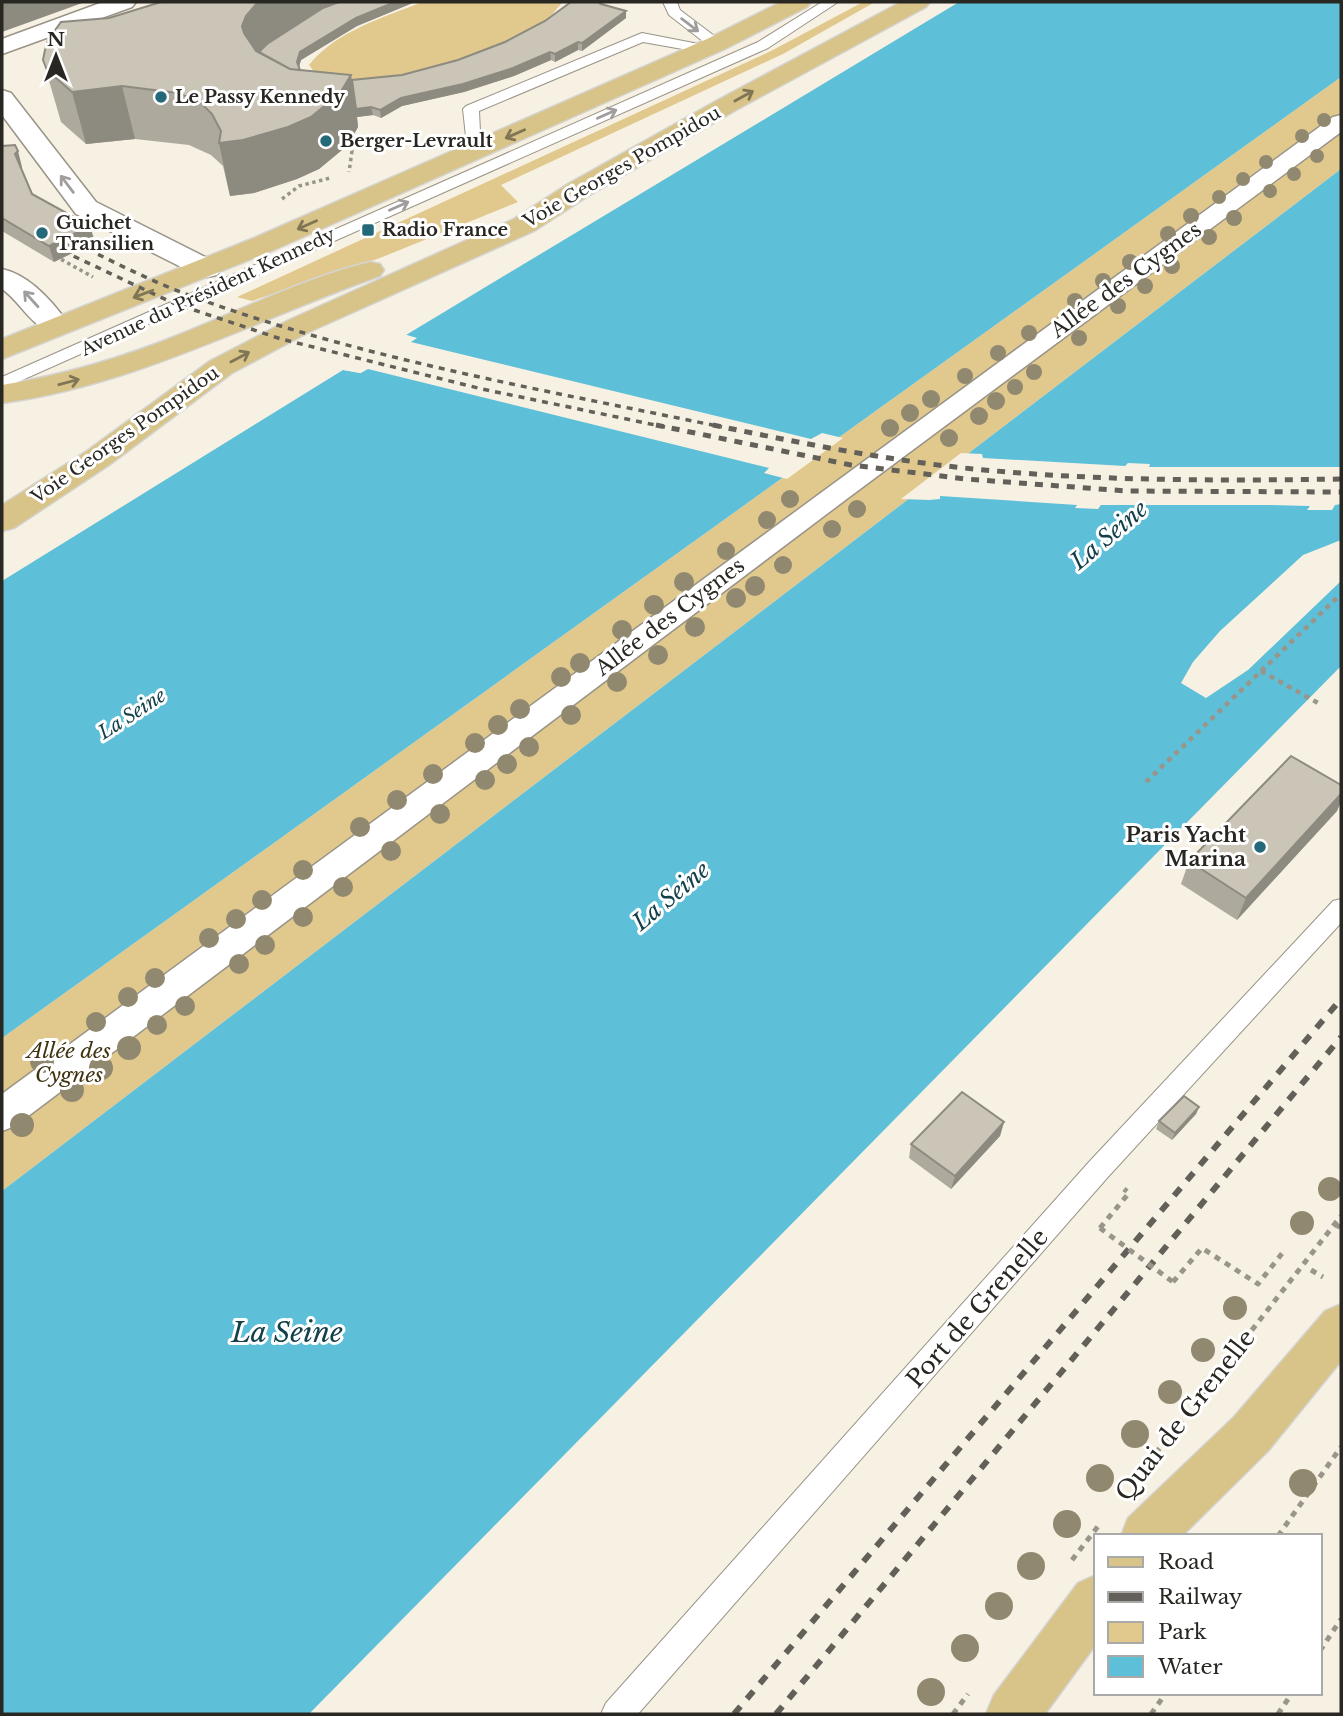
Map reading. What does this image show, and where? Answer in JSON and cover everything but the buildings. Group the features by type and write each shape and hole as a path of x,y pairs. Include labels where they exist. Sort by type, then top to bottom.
{"main road":[{"name":"Avenue du Président Kennedy","path":"2,350 55,326 207,269 473,152 711,46 793,2"},
{"path":"839,43 897,2"},
{"name":"Voie Georges Pompidou","path":"2,520 98,458 195,383 221,367 299,326 491,242 839,43 918,2"},
{"path":"2,394 35,391 141,361 214,333 300,293 445,246 578,190"},
{"path":"2,376 46,350 55,341 55,326"},
{"name":"Quai de Grenelle","path":"1126,1526 1251,1434 1341,1326"},
{"path":"991,1703 1080,1586"}],"street":[{"path":"2,47 124,2"},
{"path":"2,98 86,208 207,269"},
{"name":"Allée des Cygnes","path":"2,1115 827,500 1341,122"},
{"path":"2,277 24,291 55,326"}],"lane":[{"path":"670,2 674,12 711,46"},
{"name":"Avenue du Président Kennedy","path":"2,384 763,44 831,2"},
{"path":"473,152 471,109 642,37 711,46"},
{"name":"Port de Grenelle","path":"618,1714 1098,1170 1341,908"}],"path":[{"path":"348,145 352,152 348,176"},
{"path":"49,253 97,279"},
{"path":"1146,782 1341,594"},
{"path":"1261,671 1318,703"},
{"path":"1129,1193 1100,1228 1172,1282 1202,1248 1258,1284 1284,1251"},
{"name":"Quai de Grenelle","path":"1132,1483 1338,1226 1341,1216"},
{"path":"1311,1270 1323,1277"},
{"path":"1279,1534 1341,1447"},
{"name":"Quai de Grenelle","path":"1080,1586 1094,1568"},
{"path":"1322,1648 1341,1619"},
{"path":"1151,1714 1165,1695"},
{"path":"1278,1714 1291,1695"},
{"path":"953,1714 991,1703"}],"green space":[{"path":"422,2 563,2 543,23 521,35 467,57 406,75 376,81 329,81 315,73 309,65 320,53 346,34"},
{"path":"863,2 875,2 783,54 501,185 518,202 380,258 252,301 237,297 771,51"},
{"name":"Allée des Cygnes","path":"1341,77 1341,169 2,1191 2,1038"}],"water":[{"name":"La Seine","path":"959,2 1341,2 1341,77 2,1038 2,581 343,370 361,373 416,338 406,335"},
{"name":"La Seine","path":"1341,169 1341,666 309,1714 2,1714 2,1191"}],"pier":[{"path":"403,334 417,338 411,342 811,439 822,433 843,438 787,479 764,473 769,468 368,369 360,373 338,369 343,367 360,370 408,339"},
{"path":"961,453 982,454 983,458 1125,466 1128,463 1150,464 1149,467 1341,467 1341,504 1335,505 1332,510 1307,510 1310,506 1270,505 1101,505 1098,509 1075,508 1077,505 940,496 940,499 929,500 901,499"},
{"path":"1341,540 1341,581 1248,670 1206,698 1181,683 1193,662 1220,631 1303,555"}],"railway":[{"path":"66,238 175,290 321,338 521,386 722,427"},
{"path":"52,246 173,303 281,339 482,389 665,427"},
{"path":"656,425 851,465 966,479 1127,491 1341,492"},
{"path":"713,425 870,455 1011,472 1153,479 1341,479"},
{"path":"734,1714 1341,999"},
{"path":"776,1714 1341,1037"}],"place":[{"name":"Le Passy Kennedy","path":"161,97"},
{"name":"Berger-Levrault","path":"326,141"},
{"name":"Radio France","path":"368,230"},
{"name":"Guichet Transilien","path":"42,233"},
{"name":"Paris Yacht Marina","path":"1260,847"}]}
